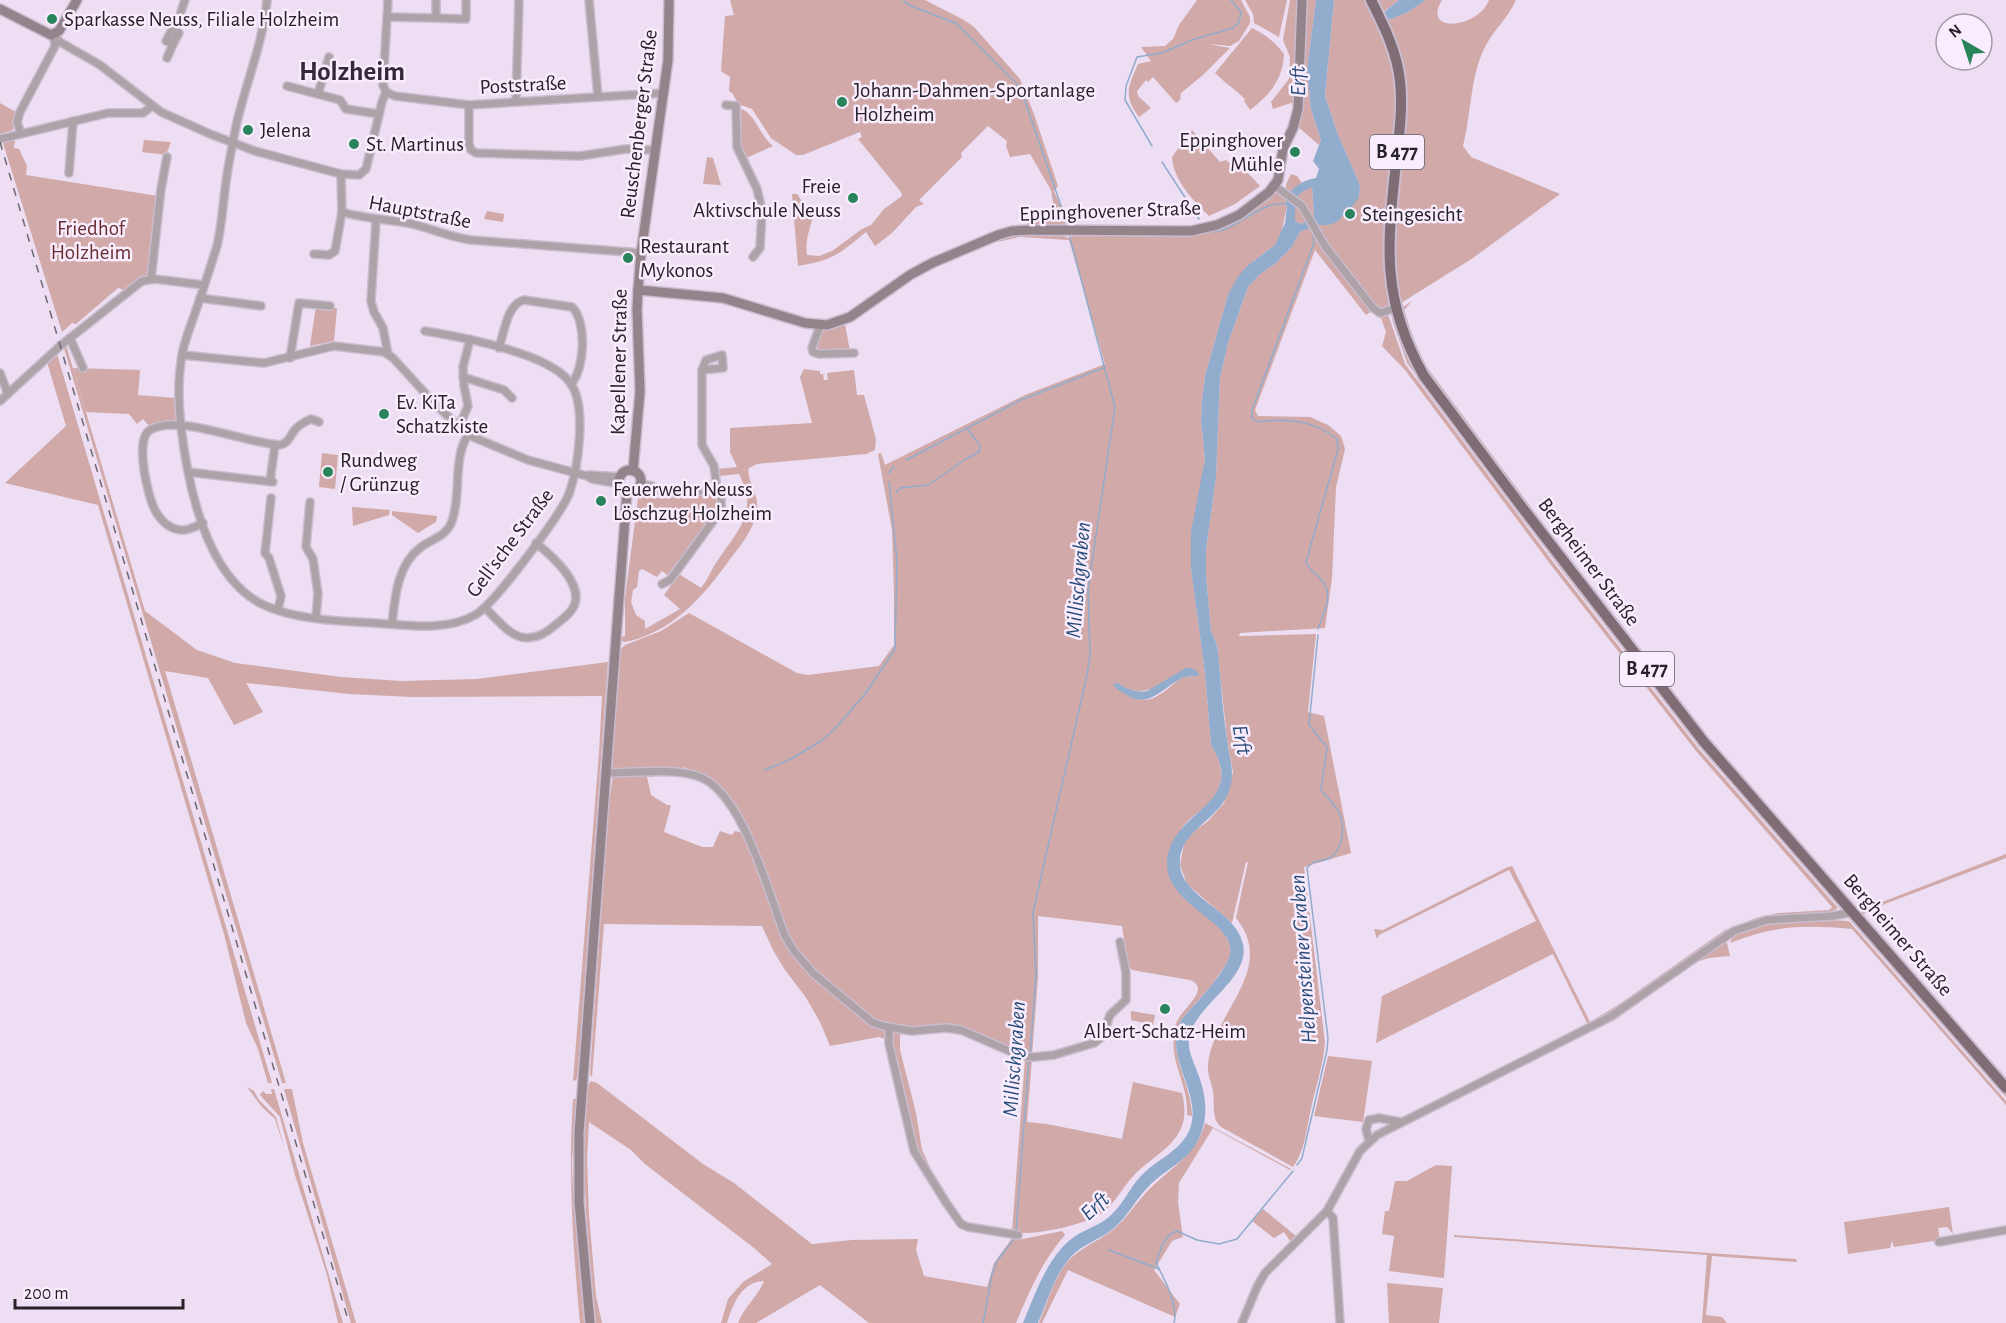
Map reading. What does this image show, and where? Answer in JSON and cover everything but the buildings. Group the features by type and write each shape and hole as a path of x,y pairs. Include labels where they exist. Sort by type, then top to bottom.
{"main road":[{"path":"0,9 46,34 54,34 59,31 76,0"},
{"name":"Reuschenberger Straße","path":"641,253 669,48 669,0"},
{"path":"1275,186 1283,149 1293,128 1298,109 1302,0"},
{"name":"Bergheimer Straße","path":"1371,0 1393,48 1401,88 1400,126 1388,233 1389,266 1396,309 1414,358 1434,390 1464,430 1704,742 2006,1088"},
{"name":"Eppinghovener Straße","path":"638,290 723,298 799,322 820,326 832,325 846,319 920,269 998,235 1018,231 1169,232 1205,228 1239,215 1275,186"},
{"name":"Kapellener Straße","path":"633,471 640,392 637,310 641,253"},
{"path":"590,1323 581,1229 578,1159 622,556 625,486 626,472 633,471 639,476 641,484 638,489 625,486"}],"street":[{"path":"167,58 173,44 166,40 185,0"},
{"name":"Gell'sche Straße","path":"267,0 260,40 233,143 219,237 182,355 181,425 188,472 203,523 216,556 232,580 259,602 278,610 316,617 392,624 446,624 469,618 485,608 564,503 575,473 579,413 578,402 571,384"},
{"path":"54,34 60,42 100,65 171,117 255,151 341,174 357,176 364,172 386,92 383,85 388,0"},
{"path":"436,0 436,18"},
{"path":"516,102 519,0"},
{"path":"589,0 598,97"},
{"path":"387,17 466,19 466,3"},
{"path":"21,134 17,122 20,112 55,46 54,34"},
{"path":"318,94 329,57"},
{"path":"287,86 340,100 346,109 379,114"},
{"name":"Poststraße","path":"386,92 395,96 469,105 664,93"},
{"path":"469,105 469,144 471,150 476,153 572,156 626,149 656,150"},
{"path":"726,105 736,106 737,147 757,189 762,211 760,248 753,257"},
{"path":"0,139 108,113 143,113 153,106"},
{"path":"69,173 73,121"},
{"path":"151,279 167,157"},
{"name":"Hauptstraße","path":"341,174 342,212 376,220 411,224 447,236 471,240 641,253"},
{"path":"1275,186 1299,202 1325,246 1372,308 1380,313 1396,309"},
{"path":"314,254 329,255 335,251 342,212"},
{"path":"376,220 371,301 383,328 388,354 468,435 513,454 625,486"},
{"path":"0,401 60,346 132,286 144,279 204,285"},
{"path":"200,298 261,306"},
{"path":"425,331 470,339 499,348 553,368 571,384 579,372 583,353 577,313 572,307 518,301 512,308 499,348"},
{"path":"290,358 299,303 330,306"},
{"path":"820,326 812,348 813,352 819,354 854,353"},
{"path":"70,338 83,368"},
{"path":"459,427 468,406 463,377 464,355 470,339"},
{"path":"182,355 264,363 337,346 388,354"},
{"path":"662,584 670,580 721,508 721,494 717,490 714,466 704,451 702,441 702,370"},
{"path":"0,373 8,394"},
{"path":"463,377 504,390 512,398"},
{"path":"203,523 189,530 171,527 156,512 149,492 142,454 144,438 153,428 181,425 275,445 285,444 295,429 310,419 319,422"},
{"path":"392,624 396,591 408,561 420,548 445,532 453,520 461,450 468,435"},
{"path":"188,472 272,482 275,445"},
{"path":"641,484 652,486 664,493 717,490"},
{"path":"271,498 265,553 269,558 281,596 278,610"},
{"path":"310,502 306,547 313,559 318,594 316,617"},
{"path":"485,608 513,634 529,638 547,632 571,611 576,600 574,589 557,561 536,543"},
{"path":"606,773 683,774 702,778 717,788 739,818 785,936 794,951 814,974 877,1025 921,1031 946,1028 961,1030 1008,1052 1030,1057 1076,1050 1094,1043 1103,1036 1110,1015 1125,1002 1126,972 1120,942"},
{"path":"1242,1323 1265,1273 1328,1211 1360,1151 1369,1141 1400,1122 1610,1017 1734,931 1767,920 1852,912"},
{"path":"889,1028 889,1044 912,1146 935,1187 961,1224 1018,1235"},
{"path":"1369,1141 1366,1129 1369,1120 1377,1118 1400,1122"},
{"path":"1328,1211 1333,1218 1340,1323"},
{"path":"1939,1242 2006,1230"}],"green space":[{"name":"Johann-Dahmen-Sportanlage Holzheim","path":"730,0 925,0 964,20 974,27 1020,79 1058,186 1054,191 1066,218 1065,225 1028,226 1026,219 1045,219 1055,215 1051,190 1030,154 1010,157 1006,146 1007,141 988,126 961,153 962,157 919,200 924,204 916,207 892,233 875,246 866,232 835,255 798,266 792,194 797,194 813,218 807,241 807,255 819,256 832,251 871,225 884,209 902,196 901,192 858,139 862,137 860,132 803,155 796,155 771,138 752,109 738,104 729,91 730,77 721,71 725,16 734,15"},
{"path":"1197,0 1241,0 1250,17 1250,23 1239,41 1230,46 1207,44 1230,48 1181,93 1180,100 1176,103 1153,77 1148,82 1146,80 1137,91 1138,96 1151,108 1139,117 1131,103 1129,91 1138,64 1151,61 1141,47 1165,46 1173,39 1179,25"},
{"path":"1245,0 1287,0 1279,37 1254,23 1253,14"},
{"path":"1290,0 1299,0 1294,102 1273,109 1271,102 1289,79 1290,57 1283,40"},
{"path":"1304,0 1316,0 1307,70 1311,109 1321,140 1319,145 1296,125"},
{"path":"1334,0 1367,0 1383,33 1397,82 1390,304 1384,309 1375,307 1329,248 1316,225 1328,225 1359,197 1360,185 1338,135 1325,96"},
{"path":"1375,0 1399,0 1382,13"},
{"path":"1426,0 1442,0 1438,11 1439,19 1445,23 1454,24 1474,17 1489,0 1516,0 1486,44 1479,62 1463,146 1471,157 1560,194 1473,258 1401,303 1397,302 1392,265 1403,126 1386,21 1408,12"},
{"path":"1252,28 1270,39 1284,54 1281,71 1274,86 1250,110 1245,99 1215,73"},
{"path":"0,103 16,112 13,130 0,134"},
{"path":"740,109 750,114 773,146 744,159 739,146"},
{"path":"1192,130 1220,162 1226,160 1238,170 1244,169 1260,186 1235,204 1209,216 1185,189 1173,165 1172,157"},
{"name":"Friedhof Holzheim","path":"15,140 14,148 19,149 27,166 26,175 158,196 150,275 124,290 118,288 76,324 72,323 62,332 3,143"},
{"path":"144,140 171,142 166,155 142,152"},
{"path":"707,157 713,158 721,185 703,184"},
{"path":"1291,174 1297,176 1302,183 1289,192 1286,190 1286,184"},
{"path":"1312,187 1314,214 1312,218 1297,197"},
{"path":"1273,193 1278,193 1285,198 1287,206 1281,234 1275,245 1247,266 1228,295 1205,376 1202,400 1201,421 1205,459 1191,550 1191,568 1205,673 1211,744 1220,765 1221,780 1211,801 1179,832 1167,865 1224,933 1230,945 1231,954 1211,986 1181,1020 1177,1032 1177,1056 1191,1103 1192,1116 1187,1115 1185,1092 1174,1049 1174,1037 1178,1019 1193,1000 1198,989 1196,984 1190,980 1132,970 1128,965 1122,926 1038,916 1038,978 1032,1055 1004,1048 961,1027 913,1029 876,1022 810,968 789,941 741,817 718,785 709,778 688,771 685,767 678,771 614,770 612,768 620,650 625,645 661,631 689,613 797,673 808,675 879,666 894,645 894,593 892,530 878,454 881,453 885,465 1025,395 1105,364 1069,240 1020,237 997,242 997,239 1033,233 1069,238 1077,234 1191,233","holes":["1178,673 1199,676 1182,678 1159,695 1146,700 1129,694 1118,683 1134,691 1142,691 1156,687"]},
{"path":"1295,203 1308,220 1301,224 1295,221"},
{"path":"487,211 504,214 503,222 484,219"},
{"path":"1311,227 1325,251 1372,311 1366,315 1315,250 1255,410 1258,416 1310,417 1328,425 1341,436 1345,449 1336,487 1332,578 1325,628 1240,633 1239,636 1316,634 1308,712 1324,716 1351,853 1304,867 1325,1043 1306,1137 1293,1167 1221,1127 1215,1115 1208,1072 1212,1046 1247,974 1250,956 1247,937 1236,918 1248,862 1246,862 1232,923 1187,884 1180,865 1184,844 1193,832 1208,821 1224,803 1233,772 1227,739 1217,645 1211,631 1206,575 1206,550 1216,477 1220,378 1228,343 1248,287 1291,248 1300,232"},
{"path":"1412,301 1404,310 1426,366 1571,561 1565,559 1437,388 1417,357 1400,309"},
{"path":"316,306 337,308 334,341 310,346"},
{"path":"1387,315 1405,364 1557,567 1698,748 1838,908 1817,915 1770,916 1734,929 1610,1014 1591,1024 1587,1023 1553,954 1376,1043 1382,996 1536,921 1509,870 1379,935 1377,939 1374,929 1383,930 1508,867 1512,866 1590,1022 1725,930 1759,917 1779,913 1829,910 1832,907 1696,751 1554,569 1405,370 1382,346 1386,332 1381,318"},
{"path":"1392,319 1396,321 1432,392 1838,905 1701,748 1560,568 1407,363"},
{"path":"845,325 850,351 821,352 815,344 821,329"},
{"path":"66,345 145,611 197,650 235,663 341,677 401,681 477,679 608,662 576,1080 573,1081 602,696 412,697 349,694 246,683 263,712 234,725 208,678 165,671 286,1083 282,1083 64,348"},
{"path":"57,354 272,1083 268,1083 258,1049 246,1023 224,934 98,505 5,483 66,426 47,362"},
{"path":"73,368 140,370 138,395 176,398 176,422 150,427 143,419 137,424 129,414 86,412"},
{"path":"804,369 820,371 824,380 828,380 827,373 854,370 857,395 864,395 876,439 875,450 866,454 757,464 749,468 757,511 750,531 739,548 709,586 671,622 641,638 624,642 621,640 621,637 625,636 625,598 638,498 642,495 660,498 719,494 718,510 670,577 662,571 657,577 642,569 639,571 637,587 633,590 631,602 636,615 645,621 645,629 680,609 664,595 679,574 701,588 744,520 747,499 739,474 719,476 718,469 737,467 730,452 730,428 812,423 800,377"},
{"name":"Rundweg / Grünzug","path":"322,453 338,455 335,489 319,487"},
{"path":"352,507 390,510 389,515 353,526"},
{"path":"392,511 437,516 436,522 418,533 392,515"},
{"path":"613,775 674,775 647,777 651,795 671,805 664,832 702,847 713,847 720,831 732,835 735,831 743,833 777,922 795,959 885,1031 887,1036 885,1039 879,1037 830,1046 820,1022 805,996 785,970 762,926 604,924 592,1077 590,1074 608,811"},
{"path":"2006,854 2006,858 1869,910 1863,915 2006,1079 2006,1083 1967,1035 1963,1034 1859,914 1864,909"},
{"path":"1814,919 1849,921 2006,1101 2006,1105 1852,929 1790,928 1746,937 1730,943 1733,935 1752,927"},
{"path":"1852,921 1856,921 2006,1092 2006,1097"},
{"path":"1723,941 1727,943 1730,956 1708,958 1697,962 1615,1020 1462,1095 1610,1020"},
{"path":"1131,1011 1155,1015 1153,1025 1131,1020"},
{"path":"896,1031 905,1033 900,1035 900,1050 916,1113 922,1150 937,1182 966,1224 962,1222 918,1155 891,1047 891,1034"},
{"path":"1328,1056 1372,1061 1363,1122 1314,1116"},
{"path":"1025,1059 1032,1059 1027,1122 1122,1139 1133,1082 1182,1093 1184,1108 1180,1131 1174,1140 1136,1173 1107,1209 1089,1220 1033,1233 1012,1232"},
{"path":"591,1081 597,1083 703,1164 734,1183 812,1244 852,1240 918,1239 916,1250 924,1276 987,1287 994,1263 1013,1237 1023,1239 1062,1231 1065,1235 1043,1266 1016,1323 869,1323 820,1285 756,1323 738,1323 764,1281 749,1285 739,1295 727,1323 721,1323 728,1299 743,1282 772,1264 645,1164 631,1150 589,1122 587,1159 589,1215 596,1296 602,1323 596,1323 584,1174 585,1115 588,1085"},
{"path":"247,1087 254,1091 259,1100 276,1117 284,1147 275,1119 261,1106"},
{"path":"271,1089 274,1089 343,1323 338,1323 327,1275 295,1175 280,1117 260,1095 263,1091 266,1094 272,1094"},
{"path":"284,1089 292,1089 303,1143 356,1323 351,1323"},
{"path":"573,1099 576,1099 572,1162 573,1192 584,1323 580,1323 572,1211 571,1156"},
{"path":"1205,1123 1291,1169 1213,1128 1179,1183 1178,1202 1183,1237 1172,1241 1154,1270 1180,1304 1175,1317 1068,1270 1042,1323 1039,1323 1055,1283 1068,1261 1119,1224 1152,1186 1188,1154 1201,1135"},
{"path":"1436,1165 1452,1166 1444,1278 1389,1271 1394,1236 1382,1234 1385,1211 1389,1211 1395,1181 1407,1181"},
{"path":"1949,1207 1953,1234 1947,1227 1938,1228 1940,1240 1894,1247 1892,1241 1890,1248 1848,1254 1844,1222"},
{"path":"1263,1209 1296,1236 1290,1241 1284,1232 1274,1238 1252,1221"},
{"path":"1454,1235 1796,1259 1797,1262 1712,1256 1706,1315 1722,1317 1727,1323 1702,1323 1707,1255 1454,1237"},
{"path":"1387,1283 1443,1288 1439,1323 1389,1323"}],"water":[{"path":"1316,0 1334,0 1325,96 1338,135 1360,185 1359,197 1350,210 1335,223 1316,225 1300,232 1291,248 1248,287 1228,343 1220,378 1216,477 1206,550 1206,575 1211,631 1217,645 1232,776 1230,788 1218,809 1185,843 1180,865 1183,876 1190,886 1221,913 1238,932 1243,944 1243,957 1230,981 1200,1016 1189,1040 1205,1105 1204,1124 1196,1144 1186,1156 1149,1186 1114,1228 1069,1259 1053,1285 1038,1323 1023,1323 1042,1278 1054,1257 1070,1240 1109,1217 1141,1176 1176,1148 1189,1131 1192,1104 1176,1049 1177,1034 1181,1020 1216,979 1230,954 1229,943 1223,933 1178,892 1170,879 1167,865 1170,846 1179,831 1204,807 1221,782 1220,766 1211,745 1205,673 1191,569 1191,532 1205,459 1201,421 1202,400 1205,376 1228,295 1247,266 1275,245 1285,223 1287,206 1285,198 1298,185 1316,178 1319,169 1313,161 1321,140 1311,109 1307,70","holes":["1312,187 1314,214 1312,218 1301,224 1295,221 1296,200 1301,193"]},
{"path":"1399,0 1426,0 1408,12 1386,21 1382,14"},
{"path":"1186,668 1192,668 1198,672 1199,676 1180,679 1156,695 1143,700 1128,696 1113,684 1118,683 1136,691 1147,691"}],"waterway":[{"name":"Millischgraben","path":"903,0 909,5 957,24 1020,87 1068,226"},
{"path":"1152,146 1125,100 1126,86 1137,57 1162,53 1192,40 1233,28 1239,22 1241,12 1231,0"},
{"path":"1162,162 1199,219"},
{"path":"1206,232 1233,226 1262,208 1287,204"},
{"name":"Helpensteiner Graben","path":"1309,226 1313,233"},
{"name":"Millischgraben","path":"1030,1055 1036,974 1033,912 1087,675 1090,655 1088,589 1115,407 1069,234"},
{"name":"Helpensteiner Graben","path":"1313,237 1314,243 1252,410 1252,418 1258,422 1279,420 1309,424 1337,439 1338,449 1306,562 1327,589 1326,608 1318,629"},
{"path":"906,460 1021,400 1103,368"},
{"path":"896,492 900,488 928,485 979,452 980,446 967,428"},
{"path":"889,473 894,466"},
{"path":"765,770 791,759 821,741 834,730 865,694 895,649 897,561 889,482"},
{"name":"Helpensteiner Graben","path":"1297,1165 1302,1158 1328,1038 1307,868 1314,862 1328,859 1333,855 1342,838 1339,812 1321,790 1327,747 1309,725 1318,635"},
{"name":"Millischgraben","path":"1016,1231 1029,1059"},
{"name":"Helpensteiner Graben","path":"1174,1323 1173,1300 1156,1263 1166,1239 1177,1231 1197,1240 1219,1244 1237,1239 1293,1171"},
{"name":"Millischgraben","path":"983,1323 992,1274 997,1261 1014,1239"},
{"path":"1109,1250 1159,1269"}],"railway":[{"path":"0,142 349,1323"}],"place":[{"name":"Sparkasse Neuss, Filiale Holzheim","path":"52,19"},
{"name":"Johann-Dahmen-Sportanlage Holzheim","path":"842,102"},
{"name":"Jelena","path":"248,130"},
{"name":"St. Martinus","path":"354,144"},
{"name":"Eppinghover Mühle","path":"1295,152"},
{"name":"Freie Aktivschule Neuss","path":"853,198"},
{"name":"Steingesicht","path":"1350,214"},
{"name":"Restaurant Mykonos","path":"628,258"},
{"name":"Ev. KiTa Schatzkiste","path":"384,414"},
{"name":"Rundweg / Grünzug","path":"328,472"},
{"name":"Feuerwehr Neuss Löschzug Holzheim","path":"601,501"},
{"name":"Albert-Schatz-Heim","path":"1165,1009"}],"district":[{"name":"Holzheim","path":"352,71"}],"water label":[{"name":"Erft","path":"1298,81"},
{"name":"Erft","path":"1242,740"},
{"name":"Erft","path":"1095,1206"}]}
